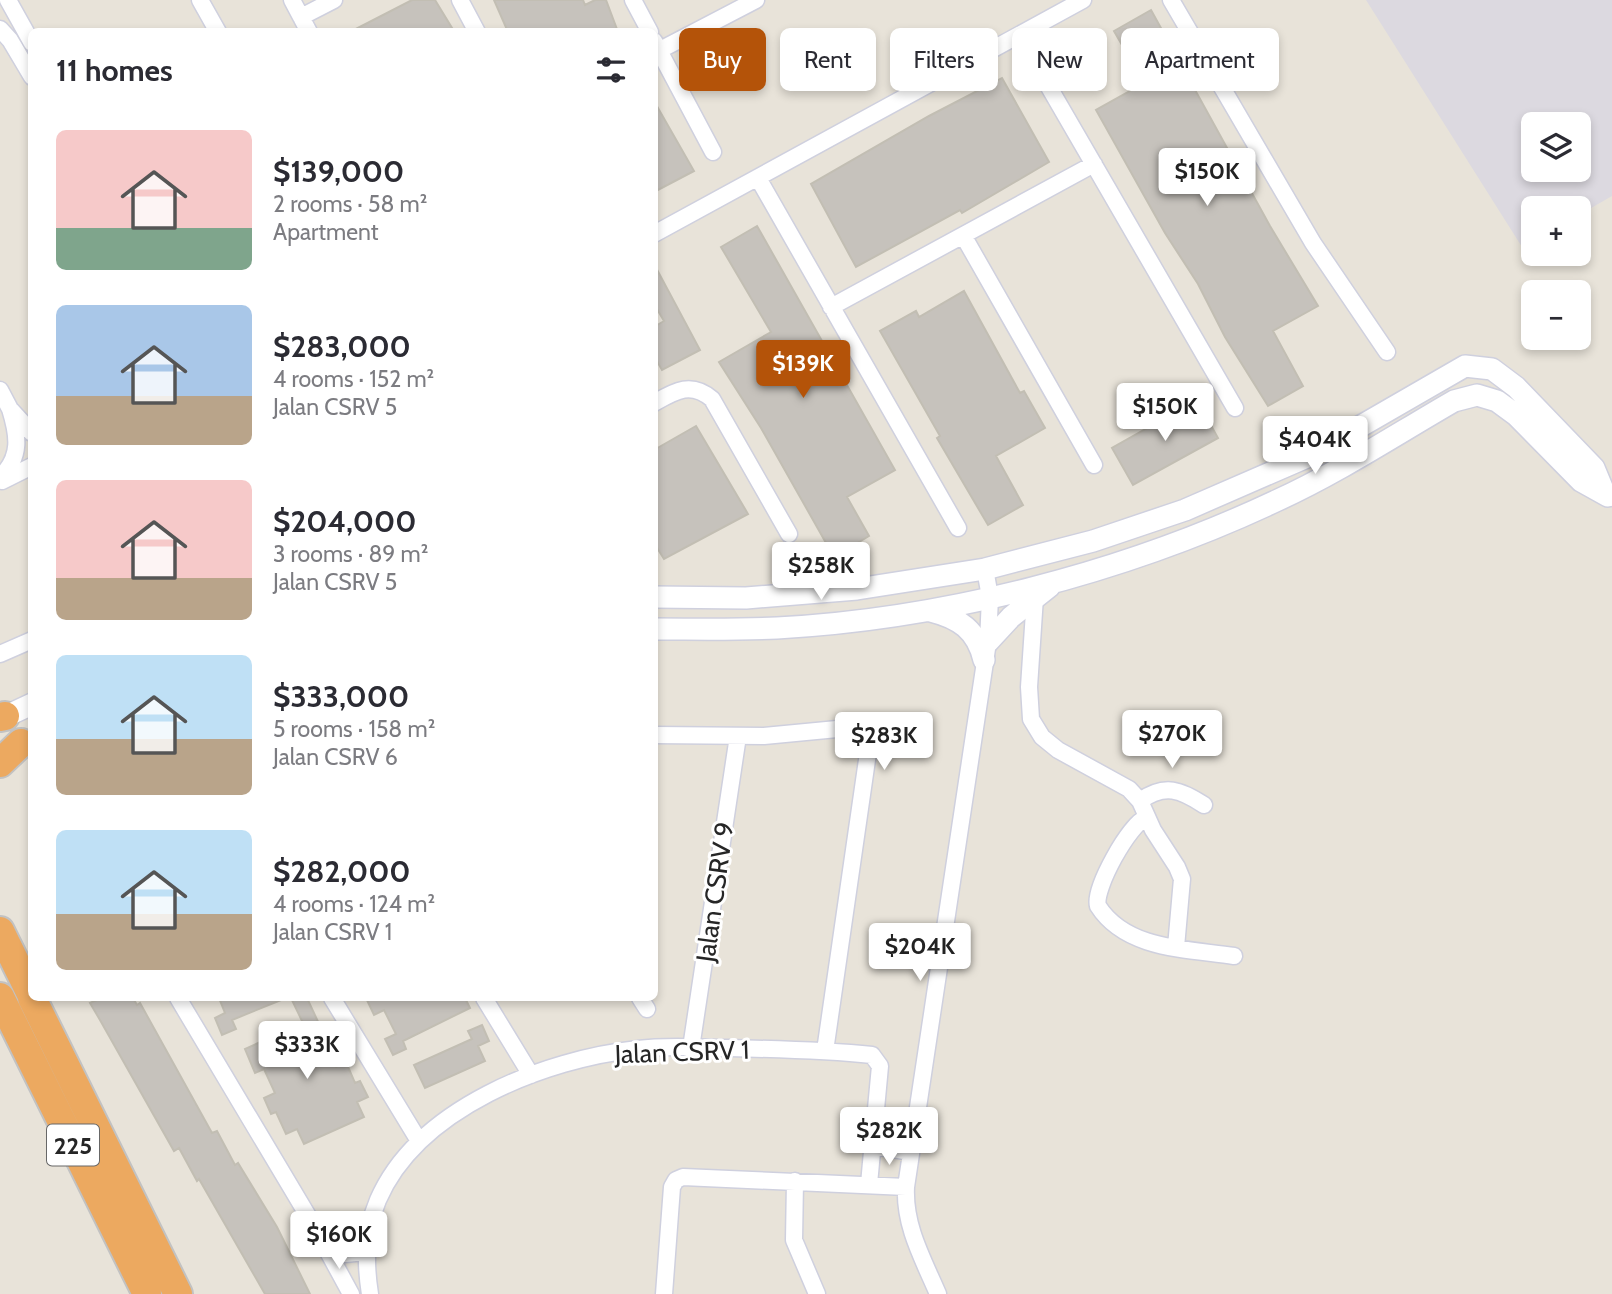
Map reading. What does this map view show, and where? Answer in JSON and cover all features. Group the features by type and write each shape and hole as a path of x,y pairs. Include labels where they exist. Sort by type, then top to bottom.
{"highway":[{"path":"0,763 18,745"},
{"name":"225","path":"0,931 28,989"},
{"name":"225","path":"0,997 147,1294"},
{"name":"225","path":"34,1001 178,1294"}],"main road":[{"path":"658,597 799,595 909,583 985,569 1093,541 1230,492 1325,448 1465,366 1492,369 1516,387 1594,468 1608,496"},
{"path":"658,629 779,628 925,609 1058,581 1172,544 1254,512 1320,480 1454,401 1477,395 1497,401 1516,415 1581,481 1608,496"},
{"path":"925,609 951,616 967,627 986,651 1003,624 1058,581"},
{"path":"2,718 28,706"}],"street":[{"path":"8,0 28,36"},
{"path":"200,0 216,28"},
{"path":"292,0 305,24 334,0"},
{"path":"460,0 475,28"},
{"path":"633,0 648,28"},
{"path":"658,46 756,0"},
{"path":"1035,28 1083,0"},
{"path":"1171,0 1308,233 1387,352"},
{"path":"0,29 28,70"},
{"path":"658,232 1012,41"},
{"path":"658,48 713,152"},
{"path":"1051,91 1235,408"},
{"path":"831,307 1094,164"},
{"path":"758,178 958,528"},
{"path":"964,237 1094,465"},
{"path":"658,401 685,388 701,391 712,399 789,534"},
{"path":"0,390 10,410 18,446 11,465 0,479"},
{"path":"10,410 28,429"},
{"path":"0,479 28,468"},
{"path":"939,1294 912,1233 906,1204 906,1187 986,651 989,597 985,569"},
{"path":"1035,597 1029,687 1031,719 1042,737 1058,750 1129,789 1140,801 1146,818 1182,879 1176,947"},
{"path":"0,654 28,642"},
{"path":"658,735 784,735 859,727 867,732 869,738 825,1051"},
{"name":"Jalan CSRV 9","path":"691,1048 738,736"},
{"path":"1140,801 1158,791 1173,789 1204,805"},
{"path":"1146,818 1134,825 1097,892 1096,901 1101,911 1140,940 1234,956"},
{"path":"180,1001 351,1294"},
{"path":"334,1001 419,1141"},
{"path":"486,1001 531,1075"},
{"name":"Jalan CSRV 1","path":"370,1294 366,1252 377,1202 386,1185 419,1141 476,1101 531,1075 554,1066 608,1053 639,1048 691,1048 825,1051 872,1055 880,1066 869,1184"},
{"path":"874,1146 911,1152"},
{"path":"664,1294 672,1187 676,1180 683,1177 906,1187"},
{"path":"795,1181 794,1240 817,1294"},
{"path":"323,1242 345,1254 366,1252"}],"shaded area":[{"path":"1366,0 1612,0 1612,196 1591,208 1591,196 1521,196 1521,245"}],"building":[{"path":"412,0 435,0 452,28 358,28"},
{"path":"494,0 583,0 585,5 595,0 606,0 616,28 506,28"},
{"path":"1151,10 1161,28 1121,28 1121,43 1114,31"},
{"path":"1002,78 1049,162 962,213 960,210 856,267 811,184 977,91 998,91 998,80"},
{"path":"1130,91 1196,91 1270,226 1318,306 1273,331 1303,386 1268,406 1225,337 1198,284 1165,233 1096,110"},
{"path":"658,108 694,171 658,190"},
{"path":"757,226 895,470 847,497 869,536 834,557 761,428 719,362 771,332 721,247"},
{"path":"658,271 700,350 662,370 658,363 658,325 664,321 658,311"},
{"path":"964,291 1020,393 1024,391 1045,428 996,456 1023,505 988,525 937,438 940,436 880,331 916,311 919,317"},
{"path":"1197,400 1218,438 1133,485 1112,448"},
{"path":"696,426 748,514 664,559 658,549 658,448"},
{"path":"220,1001 279,1001 232,1020 236,1029 222,1035 215,1018 225,1013"},
{"path":"292,1001 308,1001 320,1026 309,1030 321,1056 329,1052 336,1067 346,1062 355,1083 360,1081 368,1097 357,1102 364,1117 304,1144 297,1129 286,1134 276,1112 271,1114 264,1098 275,1093 264,1069 255,1073 245,1049 303,1023"},
{"path":"367,1001 466,1001 470,1008 403,1041 406,1049 393,1055 385,1039 396,1034 384,1010 374,1015"},
{"path":"90,1003 140,1003 212,1133 217,1131 235,1165 238,1163 277,1227 310,1294 265,1294 199,1179 197,1181 179,1148 174,1151"},
{"path":"482,1025 489,1041 478,1046 485,1061 425,1088 414,1065 472,1039 468,1031"}]}
